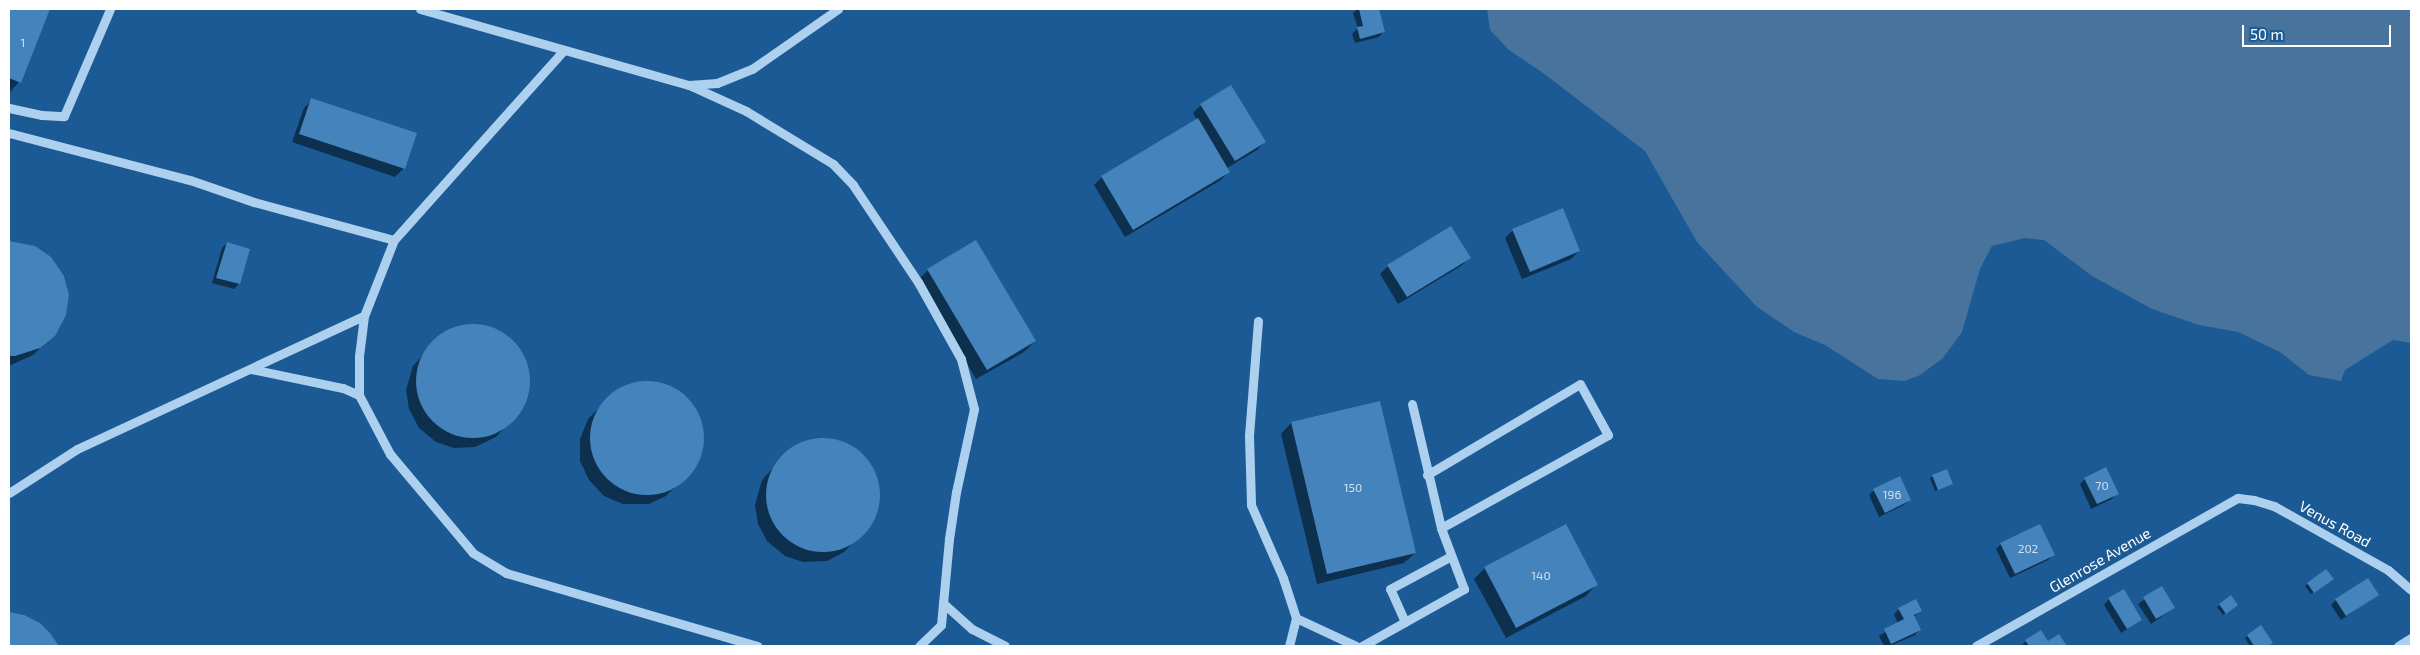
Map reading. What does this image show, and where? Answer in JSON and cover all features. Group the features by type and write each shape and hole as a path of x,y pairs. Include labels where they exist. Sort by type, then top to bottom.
{"street":[{"path":"9,108 42,115 64,116 110,9"},
{"path":"420,9 689,85 746,111 833,164 852,184 918,282 958,352 974,409 956,492 941,625 919,646"},
{"path":"689,85 716,83 752,69 838,9"},
{"path":"564,50 394,240 364,316 359,356 359,395 390,454 473,553 506,573 758,646"},
{"path":"9,133 190,180 254,202 394,240"},
{"path":"9,493 77,449 364,316"},
{"path":"1258,321 1249,436 1251,505 1283,578 1296,618 1288,646"},
{"path":"250,369 343,388 359,395"},
{"path":"1427,475 1580,384 1608,435 1441,528"},
{"path":"1362,646 1464,589 1441,528 1427,475 1412,404"},
{"name":"Venus Road","path":"2238,498 2254,500 2274,506 2388,570 2411,590"},
{"name":"Glenrose Avenue","path":"1976,646 2238,498"},
{"path":"1405,622 1390,590 1451,556"},
{"path":"943,603 972,629 1005,646"},
{"path":"1296,618 1356,646"},
{"path":"2398,646 2411,638"}],"water":[{"path":"1487,9 2411,9 2411,343 2393,340 2345,370 2341,381 2309,375 2280,352 2238,332 2199,325 2152,309 2092,276 2044,240 2025,238 1992,246 1980,269 1962,332 1943,358 1920,375 1905,381 1878,379 1825,345 1794,332 1756,306 1697,242 1645,151 1543,73 1509,50 1490,30"}],"building":[{"path":"9,9 50,9 21,83 9,78"},
{"path":"1359,9 1379,9 1385,32 1360,39 1357,27 1363,26"},
{"path":"1231,85 1266,142 1235,161 1200,104"},
{"path":"311,98 417,133 405,169 299,134"},
{"path":"1198,118 1230,172 1133,230 1101,176"},
{"path":"1563,208 1580,251 1530,272 1512,229"},
{"path":"1451,226 1471,258 1407,297 1387,265"},
{"path":"976,240 1036,341 987,370 927,269"},
{"path":"9,241 35,246 51,257 64,276 69,295 66,315 55,336 40,348 15,356 9,356"},
{"path":"227,242 250,249 240,284 216,278"},
{"path":"473,324 495,328 505,333 521,349 526,359 530,381 526,403 521,413 505,429 495,434 473,438 451,434 441,429 425,413 420,403 416,381 420,359 425,349 441,333 451,328"},
{"path":"647,381 669,385 679,390 695,406 700,416 704,438 700,460 695,470 679,486 669,491 647,495 625,491 615,486 599,470 594,460 590,438 594,416 599,406 615,390 625,385"},
{"path":"1380,401 1416,553 1327,574 1291,422"},
{"path":"823,438 845,442 855,447 871,463 876,473 880,495 876,517 871,527 855,543 845,548 823,552 801,548 791,543 775,527 770,517 766,495 770,473 775,463 791,447 801,442"},
{"path":"2106,467 2119,494 2097,504 2084,478"},
{"path":"1947,469 1953,484 1938,490 1932,475"},
{"path":"1900,476 1911,500 1885,513 1873,489"},
{"path":"1566,524 1598,585 1516,628 1484,567"},
{"path":"2040,524 2055,555 2015,574 2000,543"},
{"path":"2326,569 2334,579 2314,593 2307,583"},
{"path":"2368,578 2379,595 2346,616 2335,599"},
{"path":"2162,586 2175,608 2156,619 2143,597"},
{"path":"2124,589 2142,620 2127,629 2108,598"},
{"path":"2231,595 2238,605 2226,614 2219,604"},
{"path":"1916,599 1922,611 1914,615 1921,630 1891,644 1884,629 1904,619 1898,608"},
{"path":"9,612 24,615 40,623 59,646 9,646"},
{"path":"2261,625 2273,643 2267,646 2254,646 2247,635"},
{"path":"2041,630 2048,641 2059,634 2067,646 2029,646 2025,640"}]}
